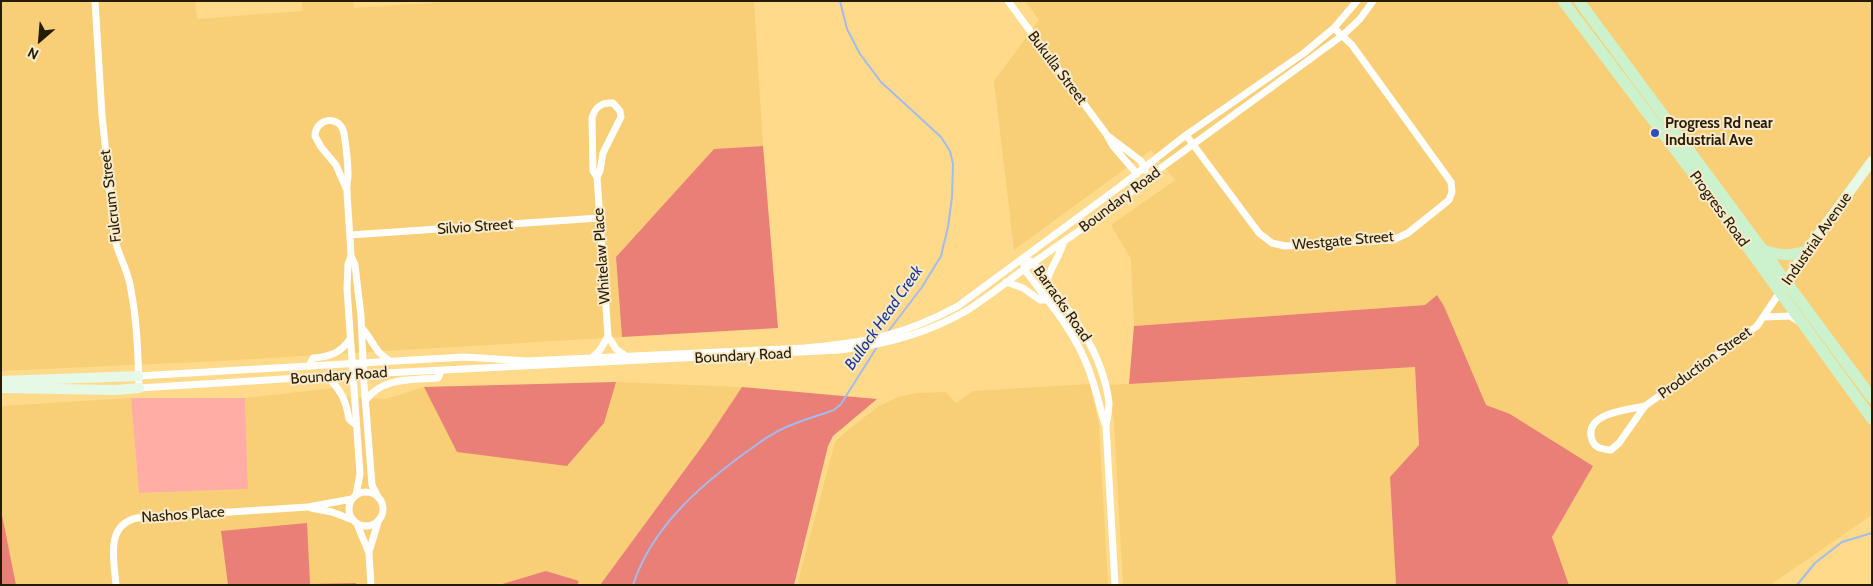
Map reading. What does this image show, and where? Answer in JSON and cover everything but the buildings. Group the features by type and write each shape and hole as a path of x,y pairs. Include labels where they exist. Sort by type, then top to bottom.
{"main road":[{"name":"Progress Road","path":"1563,1 1780,292 1872,419"},
{"name":"Progress Road","path":"1579,1 1872,398"},
{"path":"1762,250 1785,256 1806,251"}],"street":[{"name":"Fulcrum Street","path":"95,1 102,115 114,234 116,246 130,282 139,388"},
{"name":"Bukulla Street","path":"1008,1 1134,173"},
{"name":"Boundary Road","path":"919,329 958,306 1023,256 1122,185 1134,173 1304,52 1334,28 1357,1"},
{"name":"Boundary Road","path":"1,388 116,390 353,374 805,350 863,342 919,329 964,312 1064,241 1343,35 1360,19 1373,1"},
{"name":"Westgate Street","path":"1186,135 1259,233 1272,243 1284,246 1393,240 1408,233 1449,200 1452,192 1451,182 1343,35 1334,28"},
{"name":"Whitelaw Place","path":"597,177 593,171 592,118 594,110 600,104 613,103 620,111 621,118 603,153 597,177 608,336"},
{"path":"346,188 336,166 316,140 315,131 325,121 332,120 339,124 344,131 348,175 346,188 351,256 355,265 362,328 372,485 384,507 384,513 378,522 369,553 371,585"},
{"name":"Bukulla Street","path":"1107,135 1142,161 1144,166"},
{"name":"Industrial Avenue","path":"1780,292 1806,251 1872,162"},
{"path":"1144,166 1147,178"},
{"path":"1134,173 1147,178"},
{"name":"Silvio Street","path":"350,235 599,218"},
{"path":"1047,281 1061,253 1064,241"},
{"path":"351,256 348,264 350,338 360,474 349,510 369,553"},
{"name":"Barracks Road","path":"1023,256 1033,263 1070,310 1089,343 1099,366 1109,405 1106,426 1115,585"},
{"name":"Barracks Road","path":"1023,256 1024,269 1071,334 1084,357 1094,383 1106,426"},
{"path":"1006,282 1023,288 1040,300 1047,300"},
{"name":"Production Street","path":"1645,406 1604,415 1594,423 1590,432 1593,442 1600,449 1611,450 1619,443 1645,406 1757,326 1780,292"},
{"path":"1764,317 1790,316 1803,324"},
{"path":"362,328 369,335 381,356 391,361"},
{"path":"592,358 600,350 608,336 616,349 627,357"},
{"path":"309,366 313,358 326,357 339,351 350,338"},
{"name":"Boundary Road","path":"1,382 464,357 527,361 805,350"},
{"path":"366,400 377,388 392,381 438,378 442,370"},
{"path":"326,376 342,393 347,405 349,419 356,425"},
{"path":"354,497 368,492 378,497"},
{"name":"Nashos Place","path":"116,585 115,538 118,530 128,520 308,507 354,497"},
{"name":"Nashos Place","path":"308,507 332,512 355,522"},
{"path":"355,522 368,526 378,522"}],"shaded area":[{"path":"1,1 195,1 197,19 302,11 302,1 353,1 354,8 459,1 754,1 763,146 714,149 616,257 622,337 220,361 1,371"},
{"path":"1025,1 1872,1 1872,515 1770,585 1569,585 1552,537 1593,466 1510,414 1486,405 1444,306 1437,295 1425,305 1134,326 1131,259 1111,225 1175,180 1151,150 1014,250 994,81 1039,20"},
{"path":"763,146 778,328 622,337 616,257 714,149"},
{"path":"1437,295 1444,306 1486,405 1510,414 1593,466 1552,537 1569,585 1396,585 1390,477 1419,445 1415,367 1129,384 1134,326 1425,305"},
{"path":"1415,367 1419,445 1390,477 1396,585 1123,585 1114,422 1108,385"},
{"path":"616,382 742,387 706,441 600,585 16,585 1,510 1,406 131,398 139,493 248,489 245,398 334,388 340,397 386,399 424,387"},
{"path":"616,382 604,423 567,466 457,452 424,387"},
{"path":"1090,384 1099,425 1108,585 797,585 835,442 879,406 898,397 917,393 946,392 956,403 973,391"},
{"path":"742,387 877,399 833,436 828,446 794,585 600,585 706,441"},
{"path":"131,398 245,398 248,489 139,493"},
{"path":"1,510 16,585 1,585"},
{"path":"307,523 310,584 356,583 356,585 228,585 221,531"},
{"path":"546,571 579,581 577,585 499,585"}],"waterway":[{"name":"Bullock Head Creek","path":"840,1 847,29 860,54 881,82 941,137 950,151 953,164 952,197 948,227 941,256 922,287 887,333"},
{"name":"Bullock Head Creek","path":"633,585 651,546 678,511 694,495 727,466 769,436 795,423 834,410 841,404 877,347"},
{"path":"1797,585 1815,563 1842,542 1872,533"}],"place":[{"name":"Progress Rd near Industrial Ave","path":"1655,133"}]}
